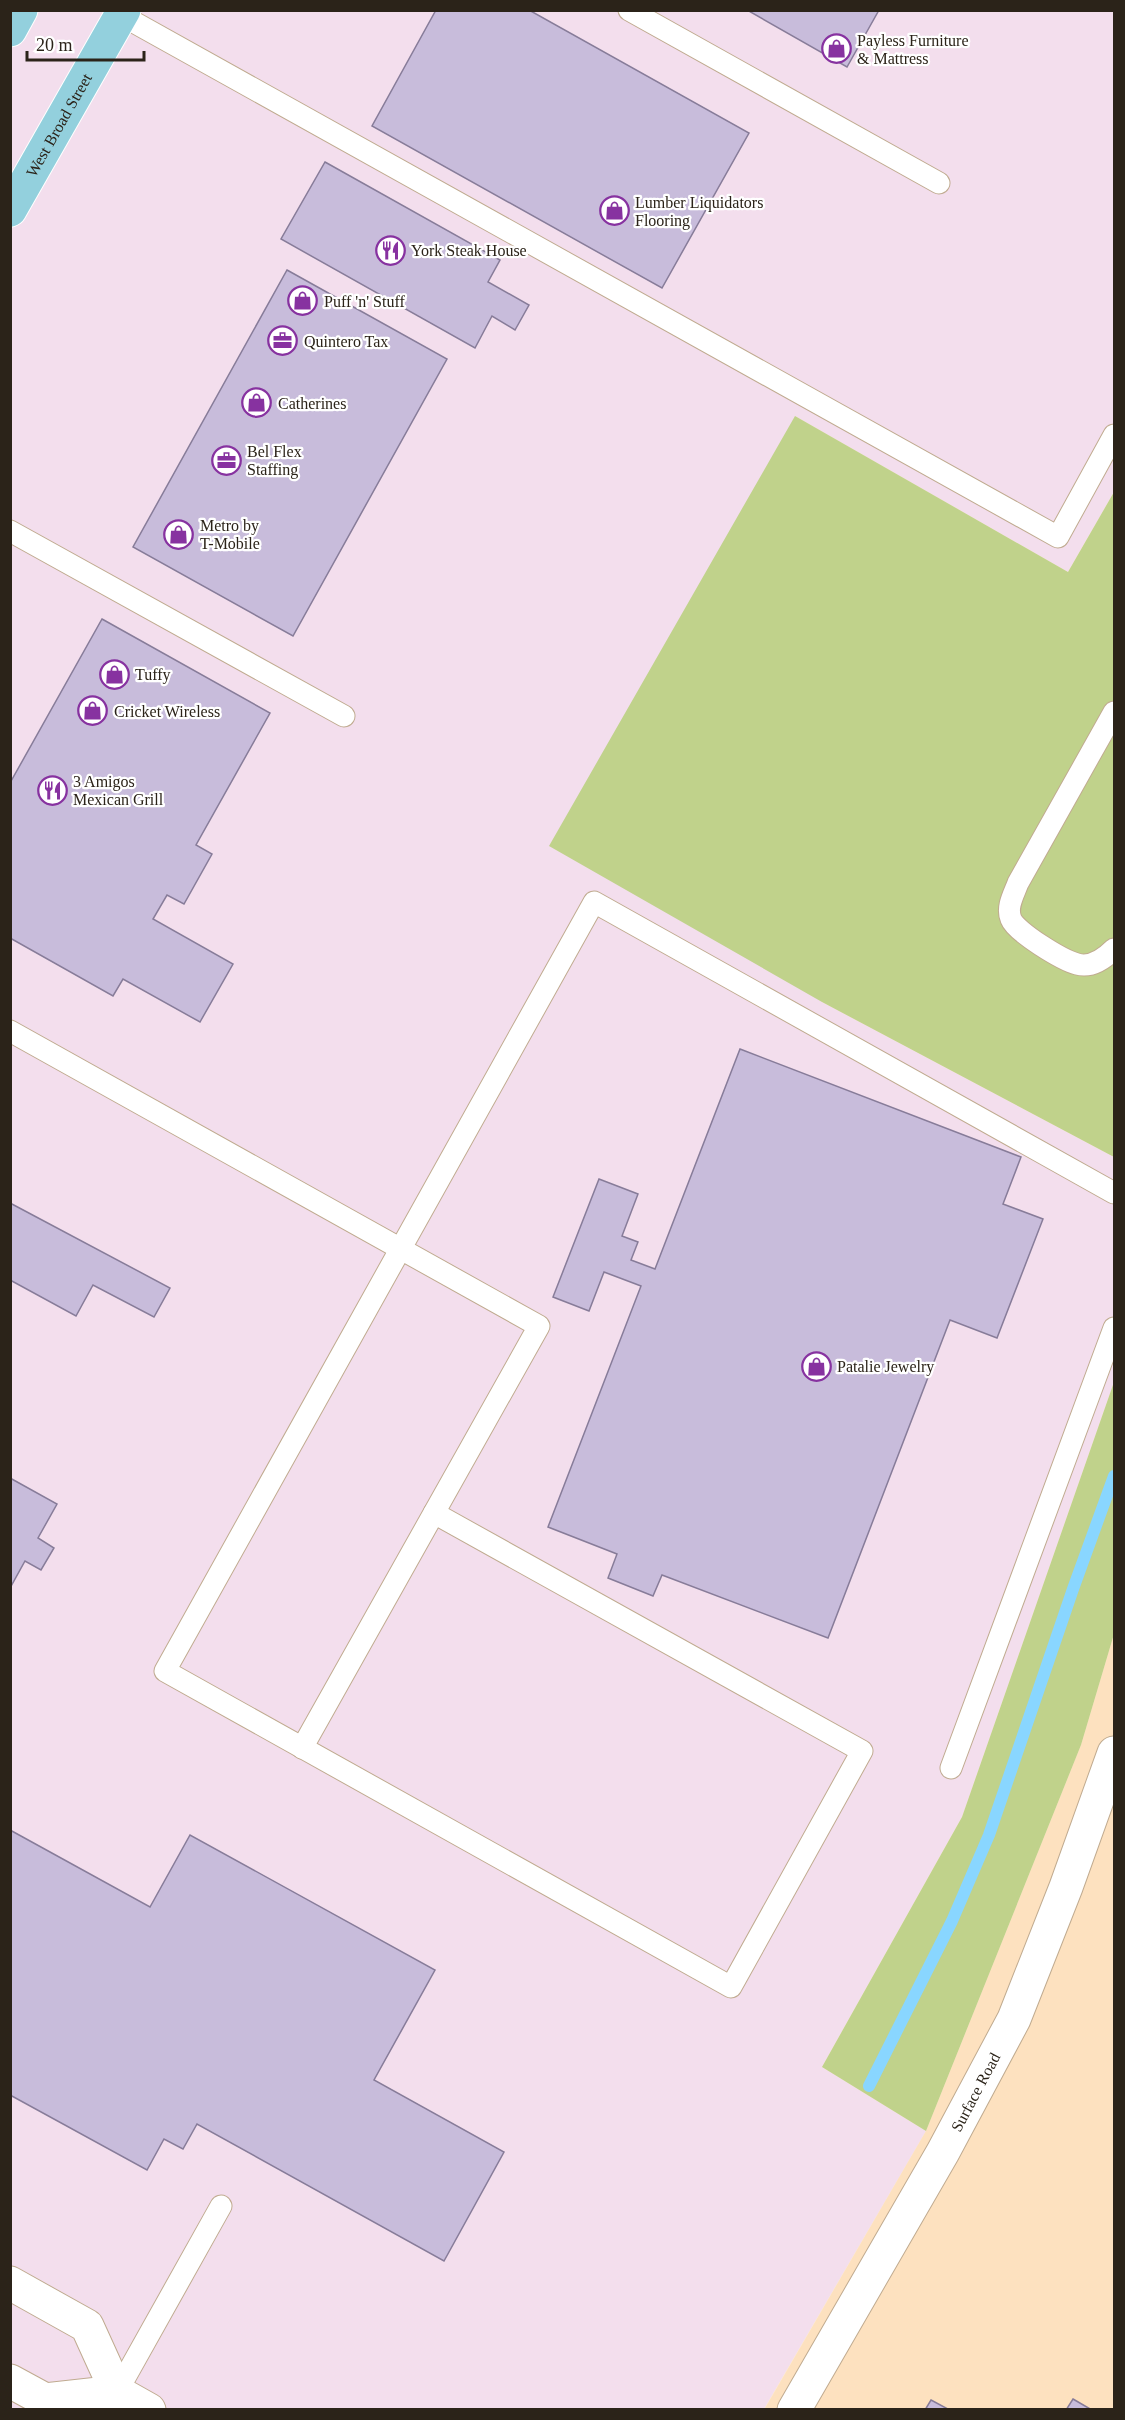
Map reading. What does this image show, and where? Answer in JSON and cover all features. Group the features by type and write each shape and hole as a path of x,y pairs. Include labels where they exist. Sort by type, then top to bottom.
{"main road":[{"path":"10,30 21,10"},
{"name":"West Broad Street","path":"10,210 123,13"}],"street":[{"name":"Surface Road","path":"794,2409 943,2152 1014,2019 1066,1887 1114,1753"},
{"path":"10,2283 87,2326 112,2401"},
{"path":"10,2381 45,2400 112,2401 149,2409"}],"lane":[{"path":"629,10 939,183"},
{"path":"123,13 1058,537 1114,435"},
{"path":"10,531 344,716"},
{"path":"1114,711 1018,883 1010,906 1010,917 1016,929 1077,964 1093,964 1114,949"},
{"path":"434,1513 862,1751 731,1987 165,1671 594,902 1114,1192"},
{"path":"10,1031 539,1326 302,1748"},
{"path":"951,1768 1114,1328"},
{"path":"112,2401 221,2206"}],"shaded area":[{"path":"11,11 1114,11 1114,492 1068,572 795,416 822,1002 1114,1157 1114,1382 962,1817 822,2067 926,2131 764,2409 11,2410"},
{"path":"1114,1634 1114,2409 764,2410 926,2131 1081,1745"}],"green space":[{"path":"795,416 1068,572 1114,492 1114,1157 822,1002 549,846"},
{"path":"1114,1382 1114,1634 1081,1745 926,2131 822,2067 962,1817"}],"building":[{"name":"Lumber Liquidators Flooring","path":"436,10 529,10 749,133 662,288 372,126"},
{"name":"Payless Furniture & Mattress","path":"747,10 879,10 847,67"},
{"name":"York Steak House","path":"325,162 500,260 488,282 529,305 515,330 492,316 475,348 281,239"},
{"path":"287,270 447,359 293,636 133,547"},
{"path":"102,619 270,713 196,845 212,854 184,904 167,895 153,919 233,964 200,1022 123,979 113,996 10,938 10,783"},
{"path":"740,1049 1021,1157 1003,1204 1043,1219 997,1338 950,1320 828,1638 662,1575 653,1596 608,1578 617,1554 548,1527 641,1286 604,1272 589,1311 553,1297 599,1179 638,1194 622,1236 638,1242 631,1260 655,1269"},
{"path":"10,1203 170,1288 154,1317 93,1285 76,1316 10,1280"},
{"path":"10,1478 57,1504 38,1538 54,1548 41,1570 25,1561 10,1588"},
{"path":"10,1830 150,1907 190,1835 435,1970 374,2080 504,2152 444,2261 197,2124 183,2149 164,2139 147,2170 10,2095"},
{"path":"1073,2399 1092,2410 1066,2410"},
{"path":"931,2400 948,2409 925,2410"}],"waterway":[{"path":"869,2086 952,1921 989,1835 1114,1476"}],"place":[{"name":"Payless Furniture & Mattress","path":"836,49"},
{"name":"Lumber Liquidators Flooring","path":"614,211"},
{"name":"York Steak House","path":"390,250"},
{"name":"Puff 'n' Stuff","path":"303,301"},
{"name":"Quintero Tax","path":"283,341"},
{"name":"Catherines","path":"257,403"},
{"name":"Bel Flex Staffing","path":"226,460"},
{"name":"Metro by T-Mobile","path":"179,534"},
{"name":"Tuffy","path":"114,674"},
{"name":"Cricket Wireless","path":"93,711"},
{"name":"3 Amigos Mexican Grill","path":"52,790"},
{"name":"Patalie Jewelry","path":"816,1366"}]}
